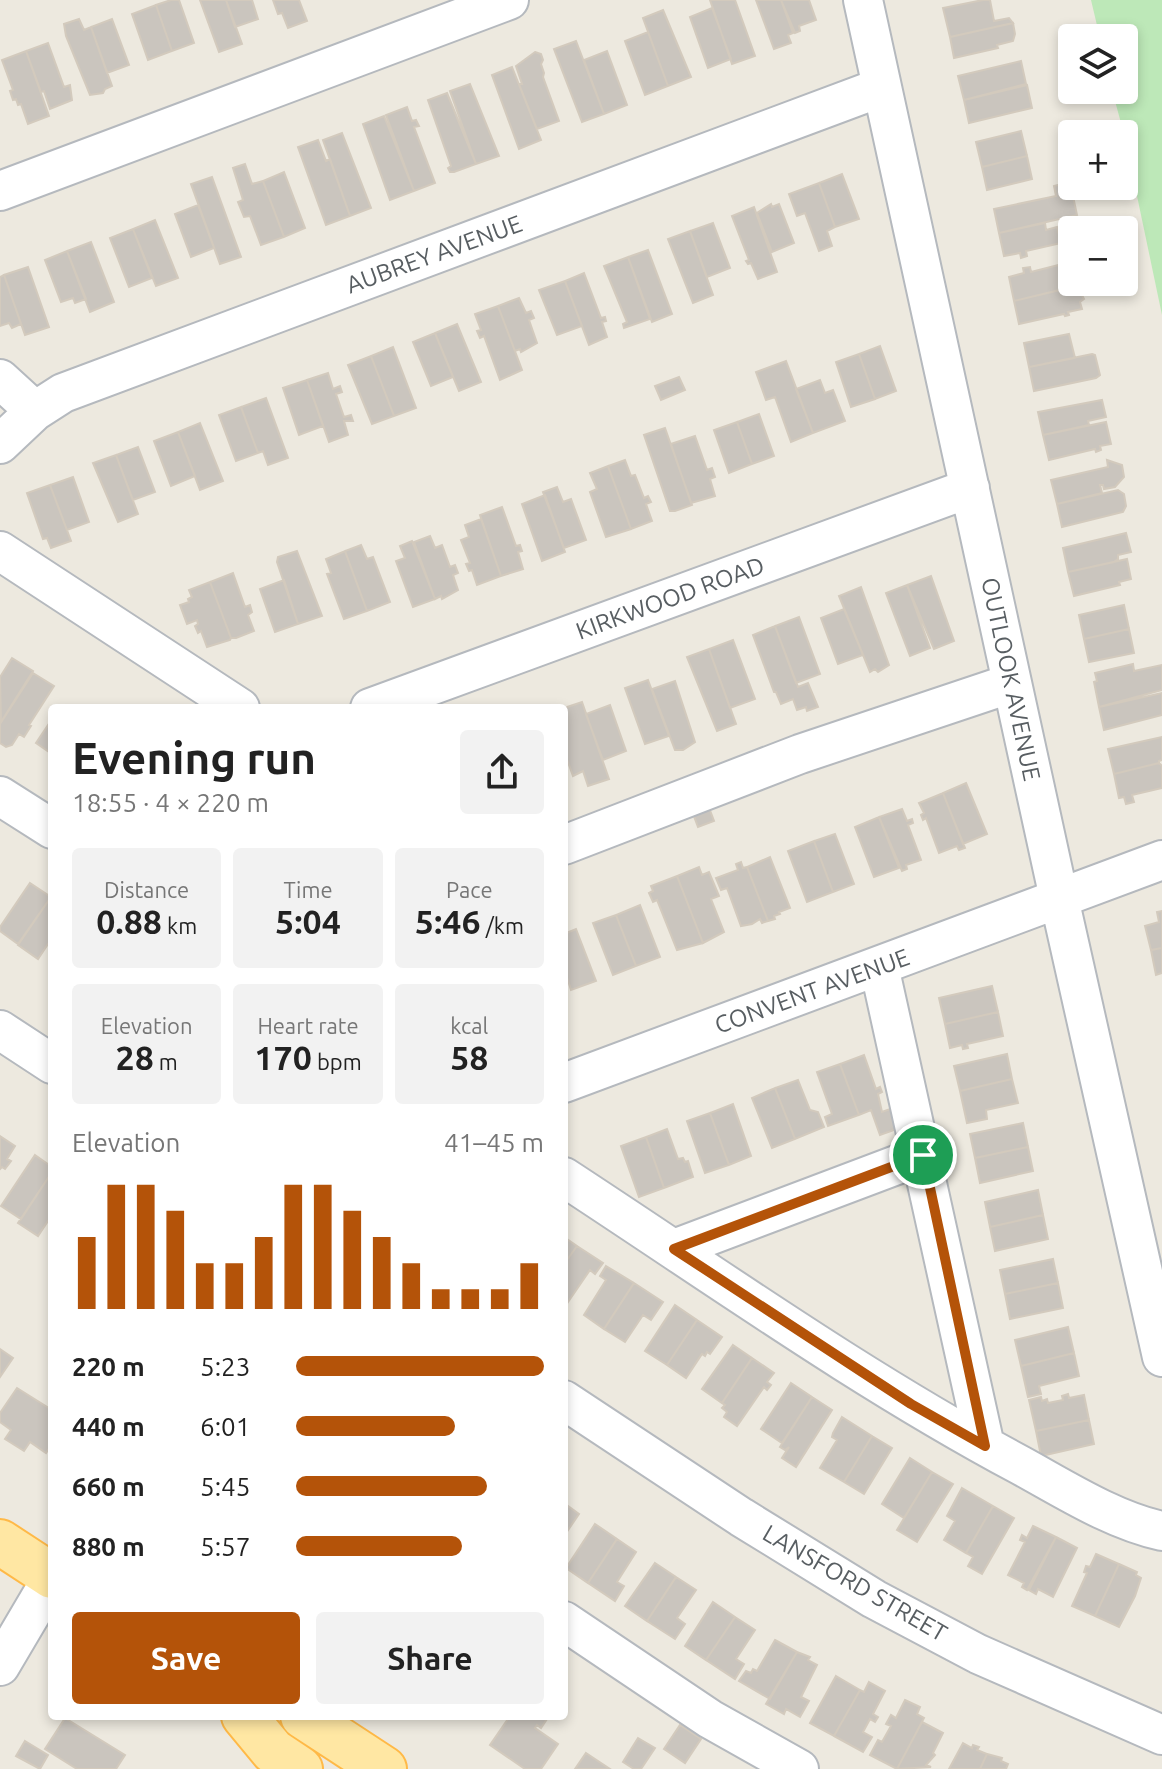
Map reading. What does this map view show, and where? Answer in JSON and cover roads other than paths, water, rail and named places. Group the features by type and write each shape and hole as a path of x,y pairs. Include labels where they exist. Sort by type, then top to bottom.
{"main road":[{"path":"0,1542 48,1574"},
{"path":"247,1720 273,1751 300,1769"},
{"path":"309,1720 384,1769"}],"street":[{"path":"0,191 509,0"},
{"name":"OUTLOOK AVENUE","path":"863,0 1162,1357"},
{"name":"AUBREY AVENUE","path":"0,444 35,411 63,393 882,87"},
{"path":"0,379 35,411"},
{"name":"KIRKWOOD ROAD","path":"381,704 970,488"},
{"path":"0,551 234,704"},
{"path":"568,843 800,754 1012,683"},
{"path":"0,796 48,826"},
{"name":"CONVENT AVENUE","path":"568,1082 1162,860"},
{"path":"879,966 985,1446"},
{"path":"0,1030 48,1061"},
{"path":"674,1249 923,1155"},
{"path":"568,1180 911,1404 1123,1518 1162,1531"},
{"name":"LANSFORD STREET","path":"568,1403 741,1517 874,1599 978,1654 1162,1735"},
{"path":"0,1666 48,1584"},
{"path":"568,1624 710,1719 799,1769"}]}
